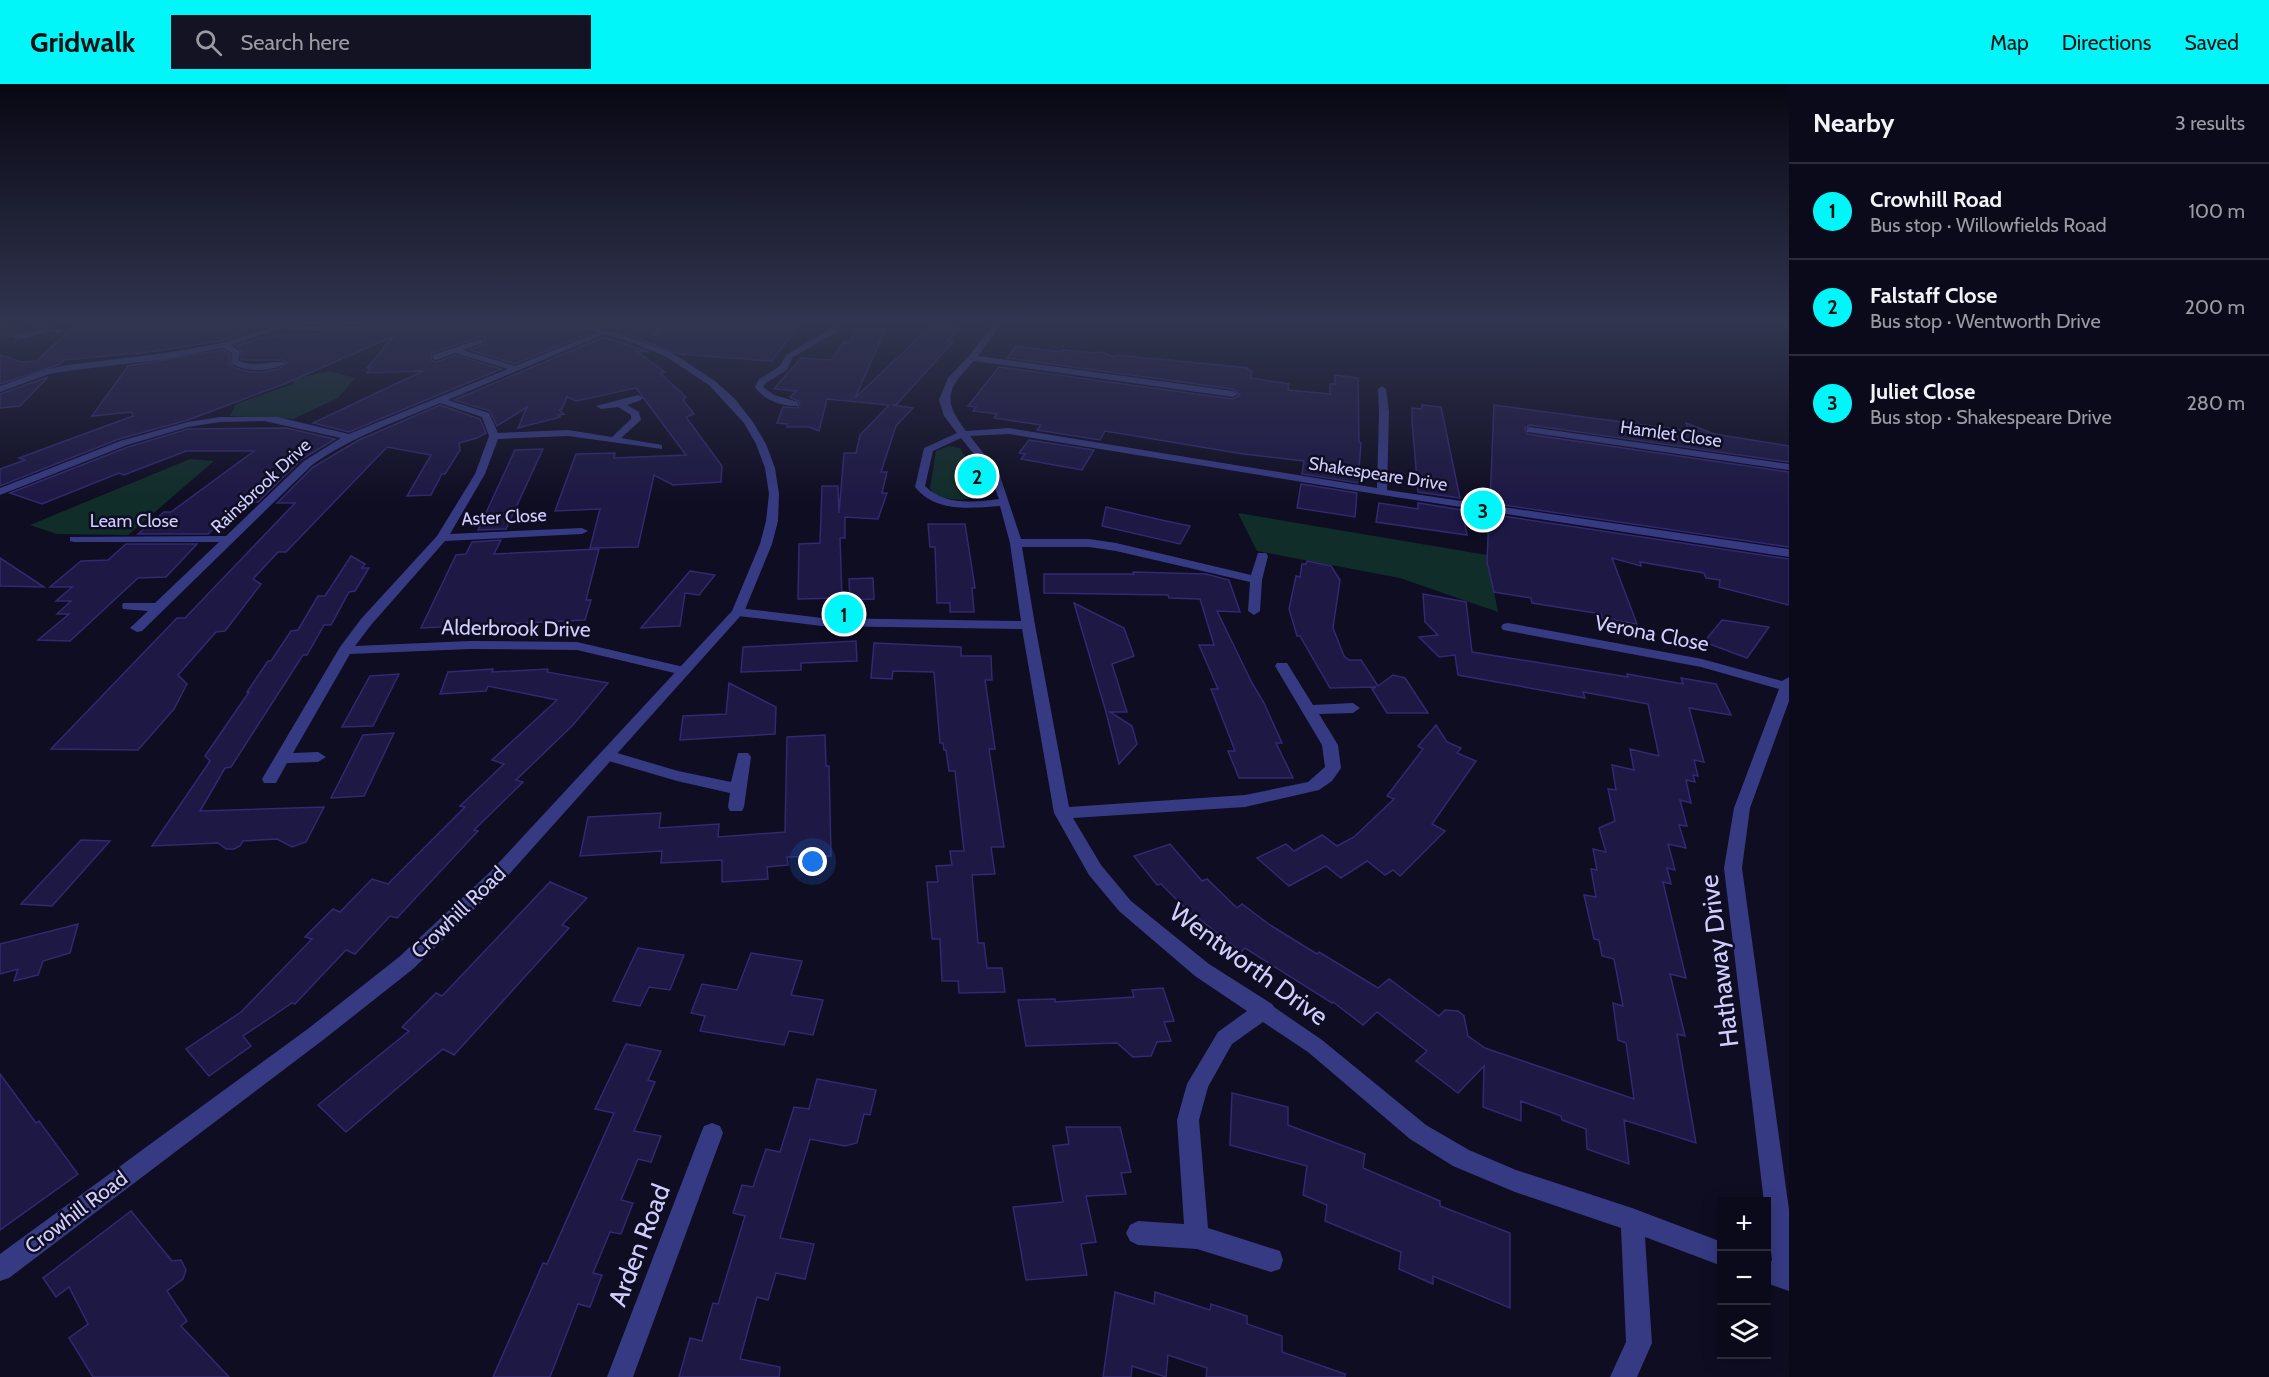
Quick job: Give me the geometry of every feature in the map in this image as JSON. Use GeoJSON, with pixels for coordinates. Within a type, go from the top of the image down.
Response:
{"type":"FeatureCollection","features":[{"type":"Feature","properties":{"kind":"street"},"geometry":{"type":"LineString","coordinates":[[0,389],[23,381]]}},
{"type":"Feature","properties":{"kind":"street","name":"Rainsbrook Drive"},"geometry":{"type":"LineString","coordinates":[[137,628],[308,463],[350,437],[485,381]]}},
{"type":"Feature","properties":{"kind":"street","name":"Crowhill Road"},"geometry":{"type":"LineString","coordinates":[[0,1269],[316,1034],[406,963],[497,876],[738,612],[759,561],[772,521],[774,493],[770,465],[754,428],[734,404],[708,381]]}},
{"type":"Feature","properties":{"kind":"street"},"geometry":{"type":"LineString","coordinates":[[762,381],[759,387],[762,392],[795,404]]}},
{"type":"Feature","properties":{"kind":"street","name":"Wentworth Drive"},"geometry":{"type":"LineString","coordinates":[[951,381],[944,400],[949,416],[994,473],[1016,543],[1028,625],[1062,813],[1095,870],[1125,906],[1202,970],[1315,1046],[1418,1132],[1461,1158],[1515,1181],[1632,1220],[1717,1252]]}},
{"type":"Feature","properties":{"kind":"street"},"geometry":{"type":"LineString","coordinates":[[1141,381],[1233,394]]}},
{"type":"Feature","properties":{"kind":"street"},"geometry":{"type":"LineString","coordinates":[[1382,389],[1384,412],[1382,492]]}},
{"type":"Feature","properties":{"kind":"street"},"geometry":{"type":"LineString","coordinates":[[601,406],[621,404],[638,398]]}},
{"type":"Feature","properties":{"kind":"street"},"geometry":{"type":"LineString","coordinates":[[270,779],[345,650],[366,622],[442,538],[480,474],[494,436],[486,415],[439,400]]}},
{"type":"Feature","properties":{"kind":"street"},"geometry":{"type":"LineString","coordinates":[[766,408],[781,400]]}},
{"type":"Feature","properties":{"kind":"street"},"geometry":{"type":"LineString","coordinates":[[615,439],[636,420],[636,414],[621,404]]}},
{"type":"Feature","properties":{"kind":"street"},"geometry":{"type":"LineString","coordinates":[[0,492],[151,434],[202,421],[233,418],[271,419],[350,437]]}},
{"type":"Feature","properties":{"kind":"street","name":"Shakespeare Drive"},"geometry":{"type":"LineString","coordinates":[[963,433],[977,430],[1009,431],[1382,492],[1789,553]]}},
{"type":"Feature","properties":{"kind":"street","name":"Hamlet Close"},"geometry":{"type":"LineString","coordinates":[[1530,430],[1548,437],[1789,467]]}},
{"type":"Feature","properties":{"kind":"street"},"geometry":{"type":"LineString","coordinates":[[494,436],[568,433],[658,447]]}},
{"type":"Feature","properties":{"kind":"street"},"geometry":{"type":"LineString","coordinates":[[963,433],[928,450],[920,487],[927,497],[948,503],[1005,502]]}},
{"type":"Feature","properties":{"kind":"street","name":"Aster Close"},"geometry":{"type":"LineString","coordinates":[[442,538],[568,527],[582,531]]}},
{"type":"Feature","properties":{"kind":"street","name":"Leam Close"},"geometry":{"type":"LineString","coordinates":[[74,539],[229,539]]}},
{"type":"Feature","properties":{"kind":"street"},"geometry":{"type":"LineString","coordinates":[[1016,543],[1089,543],[1116,547],[1256,580]]}},
{"type":"Feature","properties":{"kind":"street"},"geometry":{"type":"LineString","coordinates":[[1254,611],[1256,580],[1262,556]]}},
{"type":"Feature","properties":{"kind":"street"},"geometry":{"type":"LineString","coordinates":[[128,606],[158,607]]}},
{"type":"Feature","properties":{"kind":"street"},"geometry":{"type":"LineString","coordinates":[[738,612],[822,622],[1028,625]]}},
{"type":"Feature","properties":{"kind":"street","name":"Verona Close"},"geometry":{"type":"LineString","coordinates":[[1508,627],[1702,663],[1788,683]]}},
{"type":"Feature","properties":{"kind":"street","name":"Alderbrook Drive"},"geometry":{"type":"LineString","coordinates":[[345,650],[470,645],[577,646],[683,671]]}},
{"type":"Feature","properties":{"kind":"street"},"geometry":{"type":"LineString","coordinates":[[1062,813],[1245,801],[1312,786],[1326,777],[1333,768],[1330,745],[1282,666]]}},
{"type":"Feature","properties":{"kind":"street","name":"Hathaway Drive"},"geometry":{"type":"LineString","coordinates":[[1781,1276],[1733,868],[1742,808],[1788,683]]}},
{"type":"Feature","properties":{"kind":"street"},"geometry":{"type":"LineString","coordinates":[[1308,710],[1353,708]]}},
{"type":"Feature","properties":{"kind":"street"},"geometry":{"type":"LineString","coordinates":[[607,755],[677,776],[737,789]]}},
{"type":"Feature","properties":{"kind":"street"},"geometry":{"type":"LineString","coordinates":[[282,758],[318,757]]}},
{"type":"Feature","properties":{"kind":"street"},"geometry":{"type":"LineString","coordinates":[[736,807],[743,757]]}},
{"type":"Feature","properties":{"kind":"street"},"geometry":{"type":"LineString","coordinates":[[1197,1236],[1188,1120],[1198,1084],[1225,1038],[1264,1010]]}},
{"type":"Feature","properties":{"kind":"street","name":"Arden Road"},"geometry":{"type":"LineString","coordinates":[[620,1377],[712,1133]]}},
{"type":"Feature","properties":{"kind":"street"},"geometry":{"type":"LineString","coordinates":[[1623,1377],[1639,1343],[1632,1220]]}},
{"type":"Feature","properties":{"kind":"street"},"geometry":{"type":"LineString","coordinates":[[1138,1233],[1197,1236],[1271,1260]]}},
{"type":"Feature","properties":{"kind":"green space"},"geometry":{"type":"Polygon","coordinates":[[[294,381],[352,381],[338,398],[293,419],[230,416],[236,404],[293,384],[294,381]]]}},
{"type":"Feature","properties":{"kind":"green space"},"geometry":{"type":"Polygon","coordinates":[[[949,446],[960,448],[983,491],[978,495],[959,500],[934,495],[930,488],[936,451],[949,446]]]}},
{"type":"Feature","properties":{"kind":"green space"},"geometry":{"type":"Polygon","coordinates":[[[190,459],[214,461],[128,535],[57,534],[30,525],[190,459]]]}},
{"type":"Feature","properties":{"kind":"green space"},"geometry":{"type":"Polygon","coordinates":[[[1238,513],[1487,555],[1498,612],[1400,578],[1257,551],[1238,513]]]}},
{"type":"Feature","properties":{"kind":"building"},"geometry":{"type":"Polygon","coordinates":[[[36,381],[44,381],[20,406],[0,408],[0,394],[36,381]]]}},
{"type":"Feature","properties":{"kind":"building"},"geometry":{"type":"Polygon","coordinates":[[[117,381],[290,381],[188,420],[119,439],[0,486],[0,469],[25,460],[19,458],[133,416],[132,412],[92,416],[117,381]]]}},
{"type":"Feature","properties":{"kind":"building"},"geometry":{"type":"Polygon","coordinates":[[[401,381],[471,381],[349,432],[313,423],[401,381]]]}},
{"type":"Feature","properties":{"kind":"building"},"geometry":{"type":"Polygon","coordinates":[[[498,381],[669,381],[686,397],[683,400],[694,414],[686,417],[722,466],[721,482],[673,485],[654,475],[638,547],[590,548],[600,509],[555,511],[576,454],[615,453],[614,458],[686,455],[636,388],[576,401],[567,397],[562,409],[559,410],[564,414],[558,415],[560,417],[518,428],[527,407],[497,426],[490,411],[454,400],[498,381]]]}},
{"type":"Feature","properties":{"kind":"building"},"geometry":{"type":"Polygon","coordinates":[[[781,381],[862,381],[855,398],[873,381],[917,381],[896,405],[892,405],[913,408],[896,426],[881,472],[887,472],[882,493],[887,493],[878,519],[845,517],[845,538],[840,538],[842,598],[798,599],[799,544],[820,543],[822,486],[838,486],[839,513],[844,453],[856,453],[860,435],[889,405],[827,399],[819,431],[809,427],[787,427],[787,424],[777,423],[783,407],[798,408],[800,402],[790,397],[796,391],[774,389],[781,381]]]}},
{"type":"Feature","properties":{"kind":"building"},"geometry":{"type":"Polygon","coordinates":[[[988,381],[1104,381],[1233,399],[1240,395],[1233,389],[1177,381],[1272,381],[1289,384],[1288,390],[1330,394],[1330,384],[1335,384],[1335,381],[1358,381],[1359,442],[1361,443],[1358,483],[1302,474],[1304,461],[1243,454],[1105,431],[1100,440],[1037,430],[1041,425],[994,418],[997,414],[973,411],[976,407],[968,406],[988,381]]]}},
{"type":"Feature","properties":{"kind":"building"},"geometry":{"type":"Polygon","coordinates":[[[440,405],[480,419],[486,433],[459,443],[460,450],[445,474],[442,474],[431,495],[407,496],[431,455],[387,447],[286,552],[278,552],[253,579],[261,584],[225,631],[216,632],[178,675],[187,684],[174,709],[138,750],[51,749],[177,618],[185,618],[295,503],[277,503],[313,467],[359,440],[440,405]]]}},
{"type":"Feature","properties":{"kind":"building"},"geometry":{"type":"Polygon","coordinates":[[[1422,405],[1441,407],[1460,498],[1418,492],[1412,408],[1422,409],[1422,405]]]}},
{"type":"Feature","properties":{"kind":"building"},"geometry":{"type":"Polygon","coordinates":[[[1494,405],[1689,431],[1686,423],[1714,434],[1789,446],[1789,462],[1530,425],[1525,428],[1527,434],[1789,472],[1789,547],[1490,503],[1494,405]]]}},
{"type":"Feature","properties":{"kind":"building"},"geometry":{"type":"Polygon","coordinates":[[[286,428],[335,439],[302,459],[258,502],[242,502],[208,534],[138,534],[164,512],[171,512],[254,451],[186,451],[124,475],[119,473],[42,504],[10,493],[128,447],[188,429],[286,428]]]}},
{"type":"Feature","properties":{"kind":"building"},"geometry":{"type":"Polygon","coordinates":[[[1029,440],[1094,450],[1082,470],[1021,459],[1025,454],[1019,453],[1029,440]]]}},
{"type":"Feature","properties":{"kind":"building"},"geometry":{"type":"Polygon","coordinates":[[[543,449],[506,529],[478,530],[515,450],[543,449]]]}},
{"type":"Feature","properties":{"kind":"building"},"geometry":{"type":"Polygon","coordinates":[[[1301,484],[1357,493],[1355,517],[1297,508],[1301,484]]]}},
{"type":"Feature","properties":{"kind":"building"},"geometry":{"type":"Polygon","coordinates":[[[1379,503],[1418,509],[1418,503],[1462,510],[1467,535],[1376,522],[1379,503]]]}},
{"type":"Feature","properties":{"kind":"building"},"geometry":{"type":"Polygon","coordinates":[[[1106,507],[1190,526],[1180,544],[1102,526],[1106,507]]]}},
{"type":"Feature","properties":{"kind":"building"},"geometry":{"type":"Polygon","coordinates":[[[1489,514],[1789,559],[1789,605],[1719,587],[1720,580],[1706,578],[1704,573],[1640,562],[1641,566],[1612,558],[1637,624],[1602,618],[1601,614],[1532,603],[1531,598],[1494,592],[1487,562],[1489,514]]]}},
{"type":"Feature","properties":{"kind":"building"},"geometry":{"type":"Polygon","coordinates":[[[928,524],[965,524],[975,588],[972,588],[974,612],[950,612],[950,603],[937,603],[935,547],[930,547],[928,524]]]}},
{"type":"Feature","properties":{"kind":"building"},"geometry":{"type":"Polygon","coordinates":[[[501,540],[494,554],[599,549],[586,600],[591,600],[585,620],[421,628],[456,555],[466,554],[472,542],[501,540]]]}},
{"type":"Feature","properties":{"kind":"building"},"geometry":{"type":"Polygon","coordinates":[[[126,544],[197,544],[166,577],[138,578],[70,641],[38,640],[69,614],[57,614],[71,601],[56,601],[72,587],[50,587],[81,561],[108,560],[126,544]]]}},
{"type":"Feature","properties":{"kind":"building"},"geometry":{"type":"Polygon","coordinates":[[[351,556],[365,564],[362,568],[369,568],[355,591],[349,592],[331,625],[324,625],[307,655],[303,655],[231,767],[225,768],[200,811],[324,807],[306,842],[292,847],[277,839],[243,841],[234,849],[226,849],[218,843],[152,846],[210,761],[205,756],[268,661],[271,661],[291,631],[298,630],[318,596],[325,596],[351,556]]]}},
{"type":"Feature","properties":{"kind":"building"},"geometry":{"type":"Polygon","coordinates":[[[0,558],[44,587],[0,586],[0,558]]]}},
{"type":"Feature","properties":{"kind":"building"},"geometry":{"type":"Polygon","coordinates":[[[1307,561],[1331,566],[1340,580],[1333,628],[1344,656],[1349,660],[1361,660],[1378,686],[1393,675],[1405,678],[1428,713],[1387,713],[1372,689],[1376,687],[1330,688],[1300,636],[1297,636],[1289,609],[1296,576],[1300,577],[1302,564],[1306,564],[1307,561]]]}},
{"type":"Feature","properties":{"kind":"building"},"geometry":{"type":"Polygon","coordinates":[[[690,571],[715,575],[699,595],[685,593],[680,626],[641,628],[690,571]]]}},
{"type":"Feature","properties":{"kind":"building"},"geometry":{"type":"Polygon","coordinates":[[[1133,572],[1206,574],[1229,580],[1240,612],[1217,611],[1264,703],[1282,743],[1276,743],[1293,778],[1239,778],[1228,751],[1235,751],[1211,689],[1218,689],[1199,645],[1214,645],[1200,599],[1169,598],[1168,595],[1044,593],[1044,574],[1134,574],[1133,572]]]}},
{"type":"Feature","properties":{"kind":"building"},"geometry":{"type":"Polygon","coordinates":[[[873,578],[874,599],[850,600],[849,579],[873,578]]]}},
{"type":"Feature","properties":{"kind":"building"},"geometry":{"type":"Polygon","coordinates":[[[1423,594],[1466,602],[1472,652],[1628,677],[1627,674],[1683,684],[1681,678],[1716,684],[1731,715],[1689,708],[1704,762],[1694,760],[1698,776],[1693,775],[1695,782],[1686,780],[1691,803],[1680,800],[1687,826],[1679,825],[1686,848],[1668,844],[1675,870],[1667,868],[1671,884],[1663,882],[1686,978],[1670,974],[1685,1036],[1677,1034],[1696,1143],[1624,1120],[1629,1164],[1587,1149],[1586,1129],[1562,1120],[1561,1116],[1521,1101],[1521,1121],[1483,1107],[1484,1066],[1458,1093],[1416,1061],[1427,1051],[1377,1012],[1363,1025],[1333,1002],[1245,948],[1241,952],[1198,918],[1196,919],[1161,884],[1157,885],[1134,856],[1170,844],[1202,881],[1207,879],[1237,908],[1242,904],[1270,925],[1378,988],[1389,979],[1439,1016],[1445,1010],[1458,1011],[1464,1016],[1468,1036],[1485,1048],[1634,1099],[1626,1043],[1618,1040],[1613,1003],[1623,1006],[1614,959],[1602,956],[1599,940],[1594,939],[1584,895],[1596,897],[1591,869],[1597,870],[1593,849],[1606,852],[1599,828],[1615,821],[1608,789],[1616,790],[1612,765],[1634,770],[1630,749],[1659,756],[1648,704],[1583,692],[1585,698],[1458,675],[1455,655],[1439,657],[1419,637],[1438,635],[1425,622],[1423,594]]]}},
{"type":"Feature","properties":{"kind":"building"},"geometry":{"type":"Polygon","coordinates":[[[1074,603],[1124,628],[1134,656],[1112,664],[1127,712],[1110,712],[1132,726],[1137,744],[1119,764],[1106,712],[1074,603]]]}},
{"type":"Feature","properties":{"kind":"building"},"geometry":{"type":"Polygon","coordinates":[[[1722,620],[1769,627],[1747,658],[1704,642],[1722,620]]]}},
{"type":"Feature","properties":{"kind":"building"},"geometry":{"type":"Polygon","coordinates":[[[856,641],[857,661],[801,663],[801,670],[741,672],[743,647],[856,641]]]}},
{"type":"Feature","properties":{"kind":"building"},"geometry":{"type":"Polygon","coordinates":[[[874,643],[961,647],[961,656],[991,656],[992,680],[985,680],[995,749],[989,749],[1004,847],[991,847],[995,874],[972,875],[978,943],[984,943],[987,968],[1002,968],[1005,992],[959,993],[958,981],[942,981],[940,939],[932,939],[927,882],[938,882],[936,866],[952,865],[950,851],[964,851],[955,771],[949,771],[946,750],[944,750],[943,743],[940,743],[934,672],[893,671],[892,679],[871,678],[874,643]]]}},
{"type":"Feature","properties":{"kind":"building"},"geometry":{"type":"Polygon","coordinates":[[[493,669],[492,672],[548,669],[547,672],[608,683],[573,725],[516,780],[523,782],[474,830],[478,831],[397,918],[390,916],[355,954],[346,950],[295,1004],[292,1003],[243,1036],[251,1046],[209,1076],[186,1049],[241,1012],[312,939],[305,937],[333,909],[340,912],[372,879],[388,884],[465,807],[460,806],[504,764],[492,760],[557,700],[488,686],[486,691],[440,694],[448,672],[493,669]]]}},
{"type":"Feature","properties":{"kind":"building"},"geometry":{"type":"Polygon","coordinates":[[[399,674],[373,726],[342,727],[370,676],[399,674]]]}},
{"type":"Feature","properties":{"kind":"building"},"geometry":{"type":"Polygon","coordinates":[[[729,683],[776,707],[775,734],[680,740],[683,716],[726,714],[729,683]]]}},
{"type":"Feature","properties":{"kind":"building"},"geometry":{"type":"Polygon","coordinates":[[[1436,725],[1447,742],[1461,748],[1457,753],[1476,761],[1432,824],[1445,831],[1400,876],[1393,870],[1385,875],[1367,861],[1341,878],[1326,866],[1289,886],[1257,858],[1286,844],[1294,851],[1322,835],[1337,846],[1354,837],[1394,799],[1387,796],[1423,749],[1418,746],[1436,725]]]}},
{"type":"Feature","properties":{"kind":"building"},"geometry":{"type":"Polygon","coordinates":[[[394,733],[364,796],[331,798],[363,735],[394,733]]]}},
{"type":"Feature","properties":{"kind":"building"},"geometry":{"type":"Polygon","coordinates":[[[825,735],[826,766],[829,766],[831,856],[787,857],[788,865],[767,867],[768,879],[722,882],[722,860],[661,863],[662,851],[580,856],[588,817],[661,813],[659,828],[719,824],[718,837],[785,832],[787,737],[825,735]]]}},
{"type":"Feature","properties":{"kind":"building"},"geometry":{"type":"Polygon","coordinates":[[[81,840],[110,841],[52,906],[21,904],[81,840]]]}},
{"type":"Feature","properties":{"kind":"building"},"geometry":{"type":"Polygon","coordinates":[[[550,882],[587,898],[562,925],[569,928],[454,1055],[443,1049],[346,1132],[318,1105],[409,1031],[402,1027],[436,993],[442,996],[550,882]]]}},
{"type":"Feature","properties":{"kind":"building"},"geometry":{"type":"Polygon","coordinates":[[[78,924],[70,953],[43,961],[38,975],[14,981],[18,969],[0,974],[0,944],[78,924]]]}},
{"type":"Feature","properties":{"kind":"building"},"geometry":{"type":"Polygon","coordinates":[[[638,948],[684,955],[670,990],[649,987],[640,1006],[613,1001],[638,948]]]}},
{"type":"Feature","properties":{"kind":"building"},"geometry":{"type":"Polygon","coordinates":[[[751,953],[802,961],[791,995],[823,1000],[813,1035],[789,1031],[784,1045],[700,1031],[705,1016],[691,1013],[702,984],[737,990],[751,953]]]}},
{"type":"Feature","properties":{"kind":"building"},"geometry":{"type":"Polygon","coordinates":[[[1163,988],[1174,1021],[1164,1022],[1171,1041],[1157,1042],[1151,1056],[1133,1057],[1117,1043],[1026,1046],[1018,1000],[1055,999],[1055,1002],[1134,997],[1132,990],[1163,988]]]}},
{"type":"Feature","properties":{"kind":"building"},"geometry":{"type":"Polygon","coordinates":[[[626,1044],[661,1051],[648,1080],[655,1082],[634,1131],[661,1136],[651,1162],[638,1159],[621,1200],[633,1203],[621,1234],[610,1232],[593,1273],[602,1275],[590,1307],[578,1304],[550,1377],[493,1377],[543,1263],[547,1264],[614,1113],[595,1109],[626,1044]]]}},
{"type":"Feature","properties":{"kind":"building"},"geometry":{"type":"Polygon","coordinates":[[[0,1074],[36,1123],[39,1121],[78,1174],[0,1230],[0,1074]]]}},
{"type":"Feature","properties":{"kind":"building"},"geometry":{"type":"Polygon","coordinates":[[[817,1079],[876,1090],[870,1115],[864,1114],[857,1143],[845,1146],[810,1139],[780,1238],[814,1244],[805,1279],[776,1273],[768,1300],[757,1297],[740,1359],[780,1367],[779,1377],[679,1377],[690,1338],[702,1341],[713,1303],[718,1304],[745,1216],[733,1213],[742,1185],[753,1187],[766,1149],[780,1152],[794,1107],[809,1109],[817,1079]]]}},
{"type":"Feature","properties":{"kind":"building"},"geometry":{"type":"Polygon","coordinates":[[[1232,1093],[1288,1107],[1288,1125],[1365,1154],[1363,1168],[1440,1201],[1440,1206],[1510,1233],[1510,1308],[1433,1276],[1433,1284],[1399,1269],[1401,1252],[1325,1221],[1327,1205],[1303,1195],[1307,1166],[1230,1145],[1232,1093]]]}},
{"type":"Feature","properties":{"kind":"building"},"geometry":{"type":"Polygon","coordinates":[[[1066,1127],[1120,1127],[1131,1172],[1121,1173],[1126,1194],[1086,1196],[1096,1242],[1081,1244],[1087,1275],[1026,1280],[1013,1207],[1063,1202],[1053,1146],[1069,1144],[1066,1127]]]}},
{"type":"Feature","properties":{"kind":"building"},"geometry":{"type":"Polygon","coordinates":[[[131,1211],[172,1261],[181,1260],[186,1270],[183,1279],[167,1291],[187,1321],[181,1326],[229,1377],[93,1377],[69,1338],[88,1324],[69,1287],[56,1297],[43,1278],[131,1211]]]}},
{"type":"Feature","properties":{"kind":"building"},"geometry":{"type":"Polygon","coordinates":[[[1115,1292],[1154,1304],[1155,1292],[1210,1310],[1211,1304],[1247,1316],[1247,1324],[1282,1336],[1282,1352],[1345,1374],[1345,1377],[1206,1377],[1207,1368],[1168,1355],[1166,1377],[1132,1366],[1131,1377],[1103,1377],[1115,1292]]]}},
{"type":"Feature","properties":{"kind":"place","name":"Falstaff Close"},"geometry":{"type":"Point","coordinates":[977,476]}},
{"type":"Feature","properties":{"kind":"place","name":"Juliet Close"},"geometry":{"type":"Point","coordinates":[1483,510]}},
{"type":"Feature","properties":{"kind":"place","name":"Crowhill Road"},"geometry":{"type":"Point","coordinates":[844,614]}}]}
